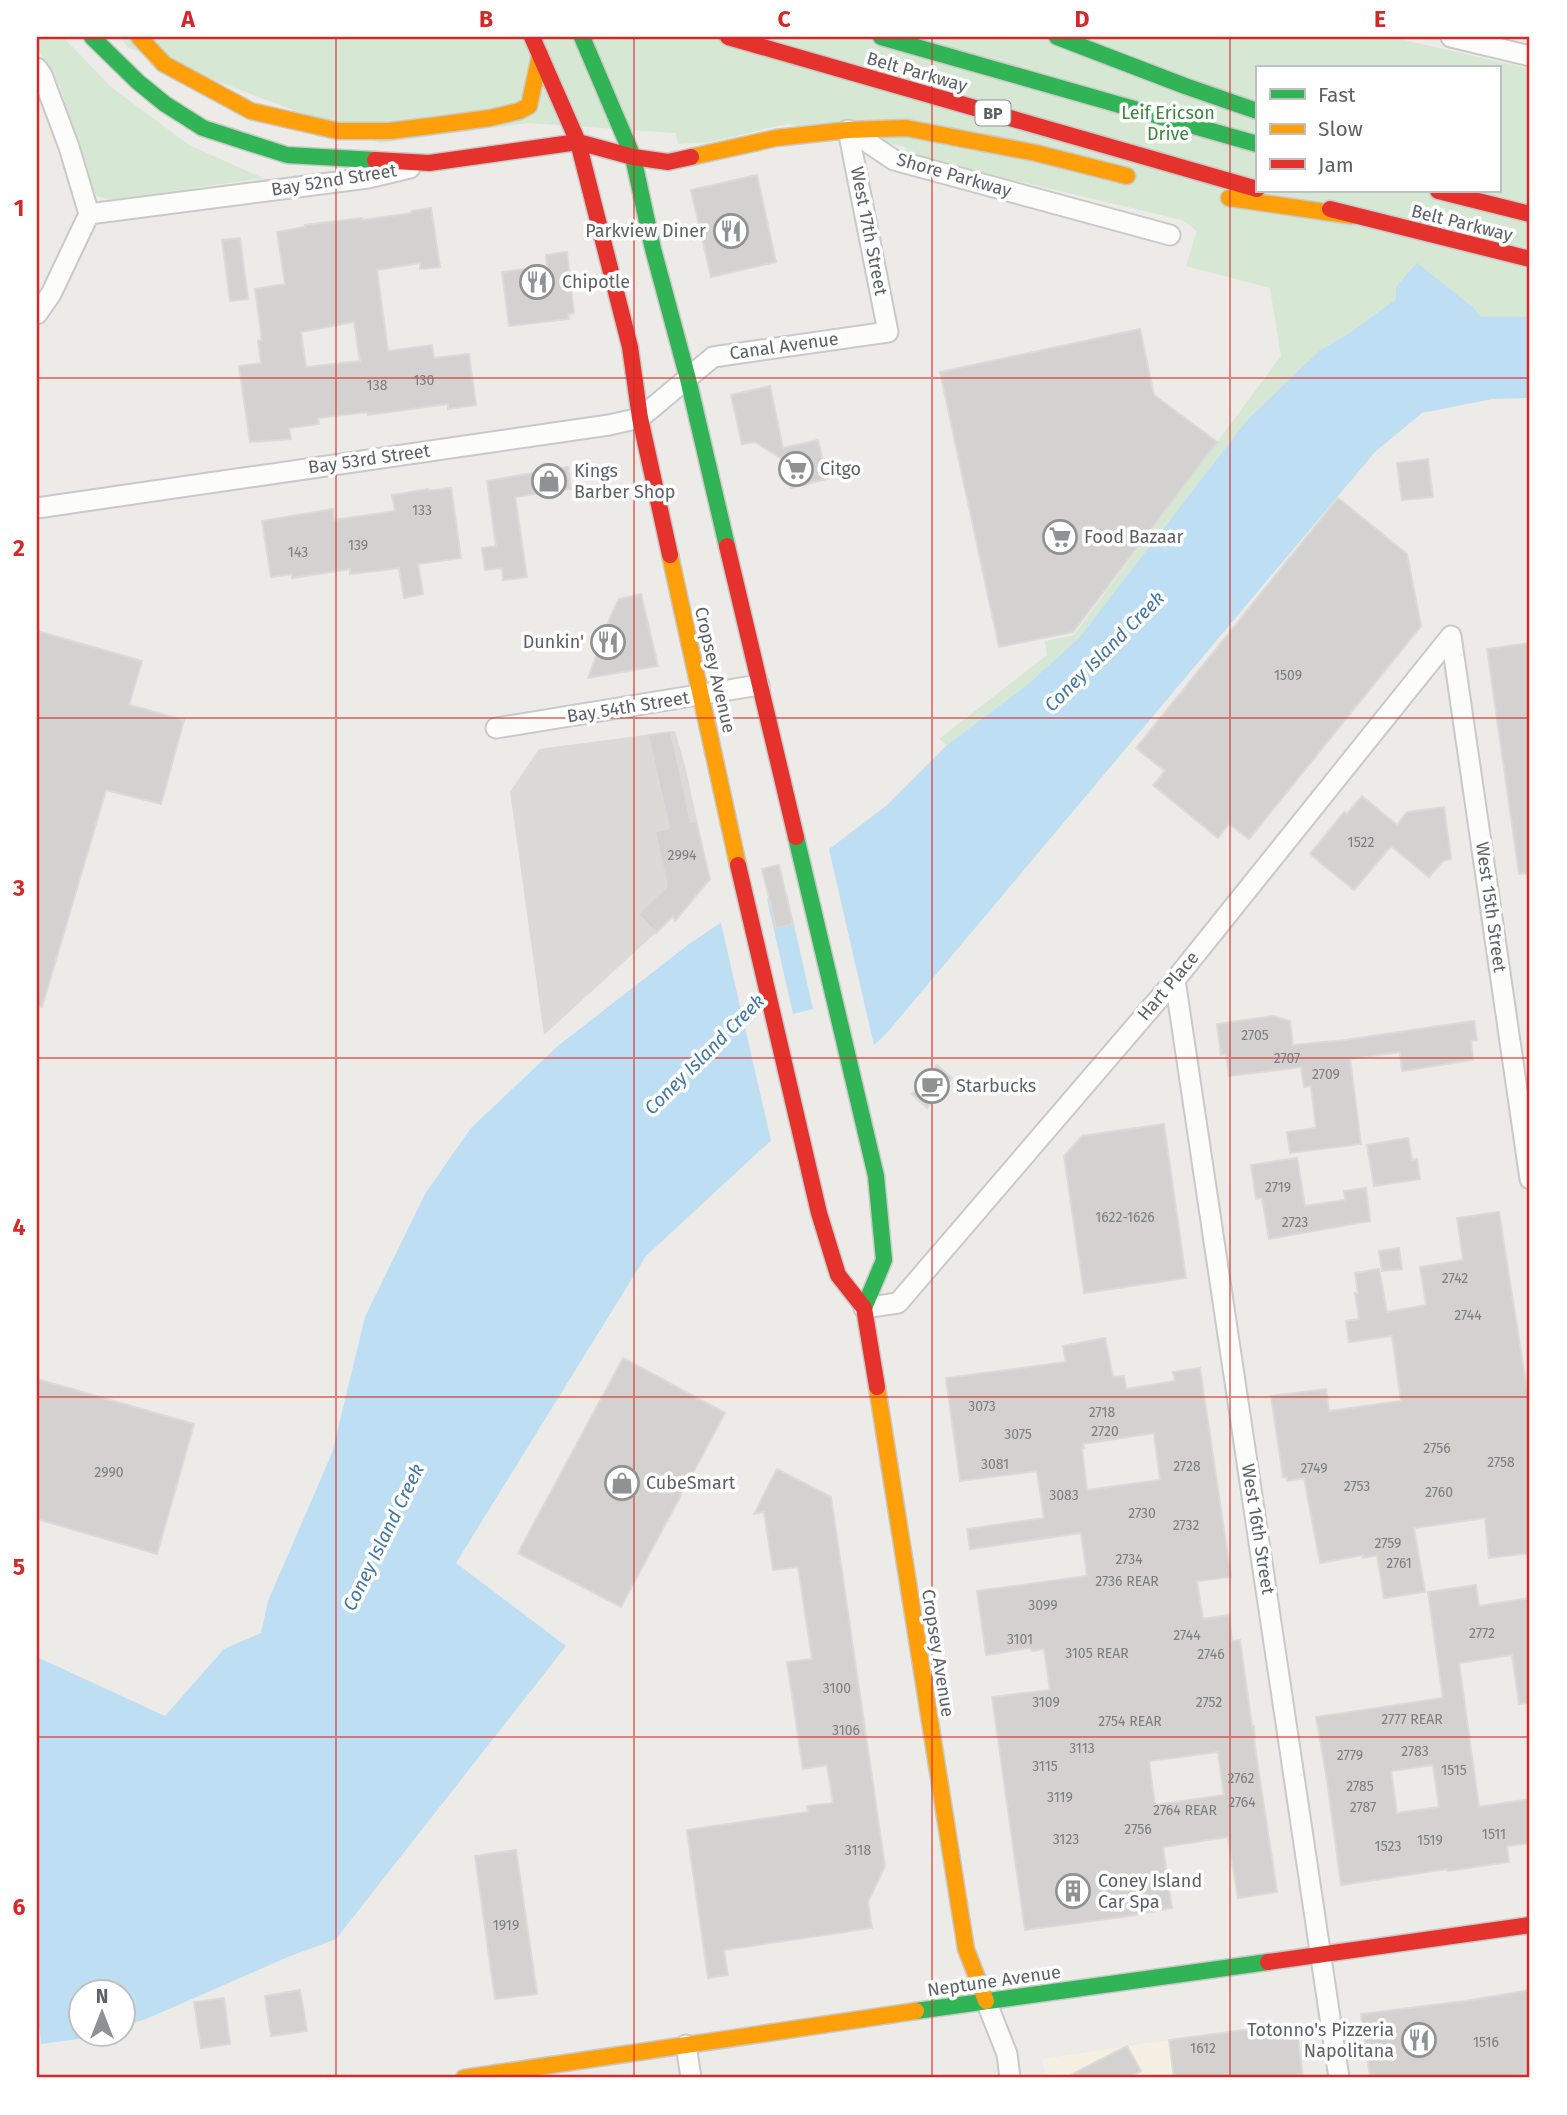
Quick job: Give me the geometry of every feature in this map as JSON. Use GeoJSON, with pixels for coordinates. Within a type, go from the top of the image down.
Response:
{"type":"FeatureCollection","features":[{"type":"Feature","properties":{"kind":"main road"},"geometry":{"type":"LineString","coordinates":[[92,37],[165,104],[203,128],[287,155],[429,163]]}},
{"type":"Feature","properties":{"kind":"main road"},"geometry":{"type":"LineString","coordinates":[[139,37],[164,64],[251,111],[338,131],[402,130],[477,120],[519,111],[529,106],[540,55]]}},
{"type":"Feature","properties":{"kind":"main road","name":"Cropsey Avenue"},"geometry":{"type":"LineString","coordinates":[[532,37],[578,142],[630,347],[640,418],[737,862],[821,1223],[838,1275],[864,1308],[966,1949],[986,2001]]}},
{"type":"Feature","properties":{"kind":"main road","name":"Belt Parkway"},"geometry":{"type":"LineString","coordinates":[[728,37],[1256,189]]}},
{"type":"Feature","properties":{"kind":"main road","name":"Belt Parkway"},"geometry":{"type":"LineString","coordinates":[[881,37],[1256,144]]}},
{"type":"Feature","properties":{"kind":"main road"},"geometry":{"type":"LineString","coordinates":[[1057,37],[1256,111]]}},
{"type":"Feature","properties":{"kind":"main road"},"geometry":{"type":"LineString","coordinates":[[583,41],[633,157],[876,1176],[884,1260],[864,1308]]}},
{"type":"Feature","properties":{"kind":"main road"},"geometry":{"type":"LineString","coordinates":[[578,142],[633,157],[668,162],[776,138],[848,130],[906,128],[1035,153],[1138,178]]}},
{"type":"Feature","properties":{"kind":"main road","name":"Bay 52nd Street"},"geometry":{"type":"LineString","coordinates":[[429,163],[578,142]]}},
{"type":"Feature","properties":{"kind":"main road","name":"Belt Parkway"},"geometry":{"type":"LineString","coordinates":[[1268,192],[1353,216],[1530,259]]}},
{"type":"Feature","properties":{"kind":"main road","name":"Belt Parkway"},"geometry":{"type":"LineString","coordinates":[[1441,192],[1524,212]]}},
{"type":"Feature","properties":{"kind":"main road"},"geometry":{"type":"LineString","coordinates":[[1471,192],[1524,212]]}},
{"type":"Feature","properties":{"kind":"main road"},"geometry":{"type":"LineString","coordinates":[[1215,196],[1353,216]]}},
{"type":"Feature","properties":{"kind":"main road","name":"Neptune Avenue"},"geometry":{"type":"LineString","coordinates":[[464,2078],[1530,1925]]}},
{"type":"Feature","properties":{"kind":"street"},"geometry":{"type":"LineString","coordinates":[[1451,37],[1530,56]]}},
{"type":"Feature","properties":{"kind":"street"},"geometry":{"type":"LineString","coordinates":[[37,68],[69,147],[89,214],[51,294],[37,314]]}},
{"type":"Feature","properties":{"kind":"street","name":"Shore Parkway"},"geometry":{"type":"LineString","coordinates":[[848,130],[894,160],[1170,235]]}},
{"type":"Feature","properties":{"kind":"street","name":"West 17th Street"},"geometry":{"type":"LineString","coordinates":[[848,130],[888,332]]}},
{"type":"Feature","properties":{"kind":"street","name":"Bay 52nd Street"},"geometry":{"type":"LineString","coordinates":[[89,214],[369,178],[429,163]]}},
{"type":"Feature","properties":{"kind":"street","name":"Canal Avenue"},"geometry":{"type":"LineString","coordinates":[[688,379],[713,357],[888,332]]}},
{"type":"Feature","properties":{"kind":"street","name":"Bay 53rd Street"},"geometry":{"type":"LineString","coordinates":[[37,508],[609,425],[640,418],[688,379]]}},
{"type":"Feature","properties":{"kind":"street","name":"Hart Place"},"geometry":{"type":"LineString","coordinates":[[864,1308],[898,1303],[1175,980],[1451,636]]}},
{"type":"Feature","properties":{"kind":"street","name":"West 15th Street"},"geometry":{"type":"LineString","coordinates":[[1451,636],[1530,1179]]}},
{"type":"Feature","properties":{"kind":"street","name":"Bay 54th Street"},"geometry":{"type":"LineString","coordinates":[[496,728],[759,685]]}},
{"type":"Feature","properties":{"kind":"street","name":"West 16th Street"},"geometry":{"type":"LineString","coordinates":[[1175,980],[1339,2078]]}},
{"type":"Feature","properties":{"kind":"street"},"geometry":{"type":"LineString","coordinates":[[986,2001],[1007,2054],[1010,2078]]}},
{"type":"Feature","properties":{"kind":"street"},"geometry":{"type":"LineString","coordinates":[[686,2045],[691,2078]]}},
{"type":"Feature","properties":{"kind":"shaded area"},"geometry":{"type":"Polygon","coordinates":[[[675,731],[710,879],[675,921],[673,917],[544,1035],[510,792],[539,749],[675,731]]]}},
{"type":"Feature","properties":{"kind":"shaded area"},"geometry":{"type":"Polygon","coordinates":[[[1169,2040],[1174,2078],[1046,2078],[1042,2059],[1169,2040]]]}},
{"type":"Feature","properties":{"kind":"green space"},"geometry":{"type":"Polygon","coordinates":[[[37,37],[63,37],[111,87],[189,145],[263,178],[111,200],[97,196],[89,182],[60,86],[37,47],[37,37]]]}},
{"type":"Feature","properties":{"kind":"green space","name":"Leif Ericson Drive"},"geometry":{"type":"Polygon","coordinates":[[[119,37],[1391,37],[1530,69],[1530,317],[1481,317],[1474,308],[1417,264],[1396,299],[1351,332],[1319,351],[1247,420],[1079,638],[1027,685],[947,745],[939,739],[1047,655],[1045,641],[1074,635],[1281,356],[1270,288],[1186,266],[1197,231],[1182,220],[901,153],[907,148],[901,146],[787,124],[710,142],[678,144],[676,133],[528,123],[380,143],[129,48],[119,37]]]}},
{"type":"Feature","properties":{"kind":"water","name":"Coney Island Creek"},"geometry":{"type":"Polygon","coordinates":[[[1417,263],[1474,308],[1481,317],[1530,317],[1530,398],[1492,399],[1422,413],[1375,452],[886,1034],[646,1256],[456,1563],[566,1646],[336,1939],[136,2022],[136,1979],[66,1979],[66,2041],[41,2044],[37,2005],[37,1657],[165,1716],[224,1649],[261,1633],[268,1601],[332,1453],[365,1317],[425,1194],[471,1128],[559,1045],[689,944],[816,859],[886,806],[947,745],[1027,685],[1079,638],[1247,420],[1319,351],[1351,332],[1396,299],[1396,287],[1417,263]]]}},
{"type":"Feature","properties":{"kind":"pier"},"geometry":{"type":"Polygon","coordinates":[[[828,845],[875,1050],[772,1145],[720,919],[828,845]],[[787,894],[767,899],[793,1014],[813,1009],[787,894]]]}},
{"type":"Feature","properties":{"kind":"building","name":"Parkview Diner"},"geometry":{"type":"Polygon","coordinates":[[[757,175],[776,262],[711,277],[691,190],[757,175]]]}},
{"type":"Feature","properties":{"kind":"building"},"geometry":{"type":"Polygon","coordinates":[[[431,208],[440,267],[420,269],[420,263],[377,270],[388,351],[432,345],[434,358],[469,354],[476,405],[448,409],[448,404],[368,415],[367,412],[318,418],[319,424],[289,428],[291,439],[250,442],[239,366],[261,363],[258,341],[262,340],[255,289],[285,284],[277,232],[305,225],[363,220],[431,208]],[[354,322],[301,332],[306,367],[360,361],[354,322]]]}},
{"type":"Feature","properties":{"kind":"building"},"geometry":{"type":"Polygon","coordinates":[[[240,238],[248,299],[230,301],[222,240],[240,238]]]}},
{"type":"Feature","properties":{"kind":"building","name":"Chipotle"},"geometry":{"type":"Polygon","coordinates":[[[567,252],[574,313],[568,314],[569,319],[509,326],[502,272],[547,266],[546,255],[567,252]]]}},
{"type":"Feature","properties":{"kind":"building","name":"Food Bazaar"},"geometry":{"type":"Polygon","coordinates":[[[1140,329],[1154,395],[1217,442],[1073,632],[999,647],[940,372],[1140,329]]]}},
{"type":"Feature","properties":{"kind":"building"},"geometry":{"type":"Polygon","coordinates":[[[770,386],[783,448],[818,440],[827,479],[791,488],[785,461],[755,442],[742,444],[731,395],[770,386]]]}},
{"type":"Feature","properties":{"kind":"building"},"geometry":{"type":"Polygon","coordinates":[[[1428,459],[1433,497],[1402,500],[1397,463],[1428,459]]]}},
{"type":"Feature","properties":{"kind":"building"},"geometry":{"type":"Polygon","coordinates":[[[568,467],[571,489],[515,497],[527,577],[503,580],[502,568],[485,570],[482,548],[496,546],[487,481],[568,467]]]}},
{"type":"Feature","properties":{"kind":"building"},"geometry":{"type":"Polygon","coordinates":[[[451,488],[461,558],[418,564],[423,594],[404,598],[399,568],[350,574],[350,569],[292,578],[292,574],[271,577],[262,521],[333,509],[334,520],[395,511],[392,495],[451,488]]]}},
{"type":"Feature","properties":{"kind":"building"},"geometry":{"type":"Polygon","coordinates":[[[1338,498],[1407,554],[1421,626],[1249,839],[1229,824],[1218,838],[1153,785],[1165,771],[1136,748],[1338,498]]]}},
{"type":"Feature","properties":{"kind":"building"},"geometry":{"type":"Polygon","coordinates":[[[641,594],[658,666],[588,678],[619,599],[641,594]]]}},
{"type":"Feature","properties":{"kind":"building"},"geometry":{"type":"Polygon","coordinates":[[[37,631],[142,661],[129,705],[184,720],[161,804],[106,790],[42,1007],[37,1006],[37,631]]]}},
{"type":"Feature","properties":{"kind":"building"},"geometry":{"type":"Polygon","coordinates":[[[1530,643],[1530,873],[1519,874],[1487,649],[1530,643]]]}},
{"type":"Feature","properties":{"kind":"building"},"geometry":{"type":"Polygon","coordinates":[[[671,732],[691,822],[696,821],[710,879],[675,921],[673,916],[656,933],[638,914],[667,886],[655,832],[669,828],[648,735],[671,732]]]}},
{"type":"Feature","properties":{"kind":"building"},"geometry":{"type":"Polygon","coordinates":[[[1362,796],[1397,825],[1407,812],[1444,807],[1451,859],[1443,861],[1429,877],[1391,846],[1354,890],[1310,854],[1344,812],[1347,814],[1362,796]]]}},
{"type":"Feature","properties":{"kind":"building"},"geometry":{"type":"Polygon","coordinates":[[[779,865],[793,924],[776,928],[762,869],[779,865]]]}},
{"type":"Feature","properties":{"kind":"building"},"geometry":{"type":"Polygon","coordinates":[[[1273,1016],[1290,1021],[1293,1045],[1474,1021],[1477,1040],[1471,1041],[1473,1060],[1402,1071],[1400,1052],[1350,1059],[1361,1144],[1290,1153],[1287,1132],[1316,1128],[1311,1086],[1304,1087],[1301,1067],[1229,1076],[1226,1054],[1221,1055],[1217,1024],[1273,1016]]]}},
{"type":"Feature","properties":{"kind":"building","name":"Starbucks"},"geometry":{"type":"Polygon","coordinates":[[[937,1065],[952,1078],[927,1108],[912,1094],[937,1065]]]}},
{"type":"Feature","properties":{"kind":"building"},"geometry":{"type":"Polygon","coordinates":[[[1164,1124],[1186,1278],[1084,1293],[1064,1156],[1082,1136],[1164,1124]]]}},
{"type":"Feature","properties":{"kind":"building"},"geometry":{"type":"Polygon","coordinates":[[[1408,1138],[1412,1160],[1417,1159],[1420,1179],[1374,1186],[1367,1145],[1408,1138]]]}},
{"type":"Feature","properties":{"kind":"building"},"geometry":{"type":"Polygon","coordinates":[[[1297,1158],[1305,1206],[1345,1200],[1344,1191],[1366,1188],[1370,1221],[1269,1239],[1262,1198],[1256,1199],[1251,1165],[1297,1158]]]}},
{"type":"Feature","properties":{"kind":"building"},"geometry":{"type":"Polygon","coordinates":[[[1499,1212],[1530,1409],[1530,1553],[1489,1558],[1485,1518],[1414,1528],[1425,1592],[1384,1598],[1377,1555],[1320,1563],[1304,1478],[1287,1481],[1287,1477],[1283,1477],[1271,1396],[1326,1389],[1329,1411],[1401,1401],[1392,1336],[1349,1342],[1346,1321],[1359,1319],[1355,1273],[1379,1269],[1387,1312],[1426,1305],[1420,1267],[1463,1260],[1457,1218],[1499,1212]]]}},
{"type":"Feature","properties":{"kind":"building"},"geometry":{"type":"Polygon","coordinates":[[[1399,1248],[1402,1269],[1382,1271],[1379,1251],[1399,1248]]]}},
{"type":"Feature","properties":{"kind":"building"},"geometry":{"type":"Polygon","coordinates":[[[1105,1338],[1113,1377],[1124,1376],[1126,1389],[1175,1381],[1173,1372],[1200,1368],[1231,1577],[1197,1581],[1203,1619],[1229,1615],[1232,1641],[1240,1640],[1277,1892],[1238,1898],[1228,1837],[1163,1847],[1172,1908],[1025,1930],[992,1697],[1050,1690],[1044,1649],[1033,1651],[1030,1648],[986,1655],[977,1591],[1087,1576],[1081,1533],[970,1549],[967,1529],[1044,1518],[1037,1471],[960,1481],[946,1378],[1066,1362],[1063,1346],[1105,1338]],[[1154,1433],[1083,1444],[1087,1490],[1160,1480],[1154,1433]],[[1218,1752],[1149,1761],[1155,1805],[1224,1795],[1218,1752]]]}},
{"type":"Feature","properties":{"kind":"building","name":"CubeSmart"},"geometry":{"type":"Polygon","coordinates":[[[623,1358],[725,1413],[621,1607],[518,1553],[623,1358]]]}},
{"type":"Feature","properties":{"kind":"building"},"geometry":{"type":"Polygon","coordinates":[[[37,1379],[194,1424],[157,1554],[37,1519],[37,1379]]]}},
{"type":"Feature","properties":{"kind":"building"},"geometry":{"type":"Polygon","coordinates":[[[777,1469],[831,1497],[885,1866],[868,1902],[872,1928],[724,1950],[728,1975],[708,1978],[687,1830],[808,1812],[807,1806],[833,1803],[827,1765],[803,1769],[787,1662],[812,1659],[798,1567],[773,1570],[764,1512],[754,1514],[777,1469]]]}},
{"type":"Feature","properties":{"kind":"building"},"geometry":{"type":"Polygon","coordinates":[[[1476,1585],[1479,1606],[1530,1598],[1530,1703],[1519,1704],[1512,1655],[1459,1663],[1479,1807],[1530,1799],[1530,1843],[1507,1846],[1509,1862],[1341,1885],[1316,1717],[1443,1698],[1428,1592],[1476,1585]],[[1433,1765],[1391,1771],[1397,1813],[1439,1807],[1433,1765]]]}},
{"type":"Feature","properties":{"kind":"building"},"geometry":{"type":"Polygon","coordinates":[[[516,1850],[537,1994],[495,1999],[475,1856],[516,1850]]]}},
{"type":"Feature","properties":{"kind":"building"},"geometry":{"type":"Polygon","coordinates":[[[300,1990],[307,2031],[271,2036],[265,1996],[300,1990]]]}},
{"type":"Feature","properties":{"kind":"building"},"geometry":{"type":"Polygon","coordinates":[[[1530,1990],[1530,2078],[1370,2078],[1361,2014],[1530,1990]]]}},
{"type":"Feature","properties":{"kind":"building"},"geometry":{"type":"Polygon","coordinates":[[[224,1998],[230,2044],[201,2048],[194,2002],[224,1998]]]}},
{"type":"Feature","properties":{"kind":"building"},"geometry":{"type":"Polygon","coordinates":[[[1296,2023],[1303,2078],[1174,2078],[1169,2040],[1296,2023]]]}},
{"type":"Feature","properties":{"kind":"building"},"geometry":{"type":"Polygon","coordinates":[[[1127,2046],[1141,2071],[1128,2078],[1065,2078],[1127,2046]]]}},
{"type":"Feature","properties":{"kind":"traffic: fast"},"geometry":{"type":"LineString","coordinates":[[92,37],[138,82],[165,104],[203,128],[287,155],[375,160]]}},
{"type":"Feature","properties":{"kind":"traffic: fast"},"geometry":{"type":"LineString","coordinates":[[582,37],[633,157],[653,249],[688,379],[727,546]]}},
{"type":"Feature","properties":{"kind":"traffic: fast"},"geometry":{"type":"LineString","coordinates":[[881,37],[1256,144]]}},
{"type":"Feature","properties":{"kind":"traffic: fast"},"geometry":{"type":"LineString","coordinates":[[1057,37],[1256,111]]}},
{"type":"Feature","properties":{"kind":"traffic: fast"},"geometry":{"type":"LineString","coordinates":[[796,837],[876,1176],[884,1260],[864,1308]]}},
{"type":"Feature","properties":{"kind":"traffic: fast"},"geometry":{"type":"LineString","coordinates":[[916,2011],[1268,1962]]}},
{"type":"Feature","properties":{"kind":"traffic: slow"},"geometry":{"type":"LineString","coordinates":[[139,37],[164,64],[251,111],[338,131],[390,131],[490,118],[519,111],[529,106],[540,55]]}},
{"type":"Feature","properties":{"kind":"traffic: slow"},"geometry":{"type":"LineString","coordinates":[[848,130],[906,128],[1036,153],[1127,176]]}},
{"type":"Feature","properties":{"kind":"traffic: slow"},"geometry":{"type":"LineString","coordinates":[[691,157],[776,138],[848,130]]}},
{"type":"Feature","properties":{"kind":"traffic: slow"},"geometry":{"type":"LineString","coordinates":[[1229,198],[1353,216]]}},
{"type":"Feature","properties":{"kind":"traffic: slow"},"geometry":{"type":"LineString","coordinates":[[670,555],[738,865]]}},
{"type":"Feature","properties":{"kind":"traffic: slow"},"geometry":{"type":"LineString","coordinates":[[877,1387],[966,1949],[986,2001]]}},
{"type":"Feature","properties":{"kind":"traffic: slow"},"geometry":{"type":"LineString","coordinates":[[464,2078],[916,2011]]}},
{"type":"Feature","properties":{"kind":"traffic: jam"},"geometry":{"type":"LineString","coordinates":[[532,37],[578,142],[630,347],[640,418],[670,555]]}},
{"type":"Feature","properties":{"kind":"traffic: jam"},"geometry":{"type":"LineString","coordinates":[[728,37],[1256,189]]}},
{"type":"Feature","properties":{"kind":"traffic: jam"},"geometry":{"type":"LineString","coordinates":[[375,160],[429,163],[578,142],[633,157],[668,162],[691,157]]}},
{"type":"Feature","properties":{"kind":"traffic: jam"},"geometry":{"type":"LineString","coordinates":[[1442,192],[1530,214]]}},
{"type":"Feature","properties":{"kind":"traffic: jam"},"geometry":{"type":"LineString","coordinates":[[1330,209],[1530,259]]}},
{"type":"Feature","properties":{"kind":"traffic: jam"},"geometry":{"type":"LineString","coordinates":[[727,546],[796,837]]}},
{"type":"Feature","properties":{"kind":"traffic: jam"},"geometry":{"type":"LineString","coordinates":[[738,865],[819,1213],[838,1275],[864,1308],[877,1387]]}},
{"type":"Feature","properties":{"kind":"traffic: jam"},"geometry":{"type":"LineString","coordinates":[[1268,1962],[1530,1925]]}},
{"type":"Feature","properties":{"kind":"place","name":"Parkview Diner"},"geometry":{"type":"Point","coordinates":[731,231]}},
{"type":"Feature","properties":{"kind":"place","name":"Chipotle"},"geometry":{"type":"Point","coordinates":[537,282]}},
{"type":"Feature","properties":{"kind":"place","name":"Citgo"},"geometry":{"type":"Point","coordinates":[796,469]}},
{"type":"Feature","properties":{"kind":"place","name":"Kings Barber Shop"},"geometry":{"type":"Point","coordinates":[549,481]}},
{"type":"Feature","properties":{"kind":"place","name":"Food Bazaar"},"geometry":{"type":"Point","coordinates":[1060,537]}},
{"type":"Feature","properties":{"kind":"place","name":"Dunkin'"},"geometry":{"type":"Point","coordinates":[608,642]}},
{"type":"Feature","properties":{"kind":"place","name":"Starbucks"},"geometry":{"type":"Point","coordinates":[932,1086]}},
{"type":"Feature","properties":{"kind":"place","name":"CubeSmart"},"geometry":{"type":"Point","coordinates":[622,1483]}},
{"type":"Feature","properties":{"kind":"place","name":"Coney Island Car Spa"},"geometry":{"type":"Point","coordinates":[1073,1891]}},
{"type":"Feature","properties":{"kind":"place","name":"Totonno's Pizzeria Napolitana"},"geometry":{"type":"Point","coordinates":[1419,2040]}}]}
